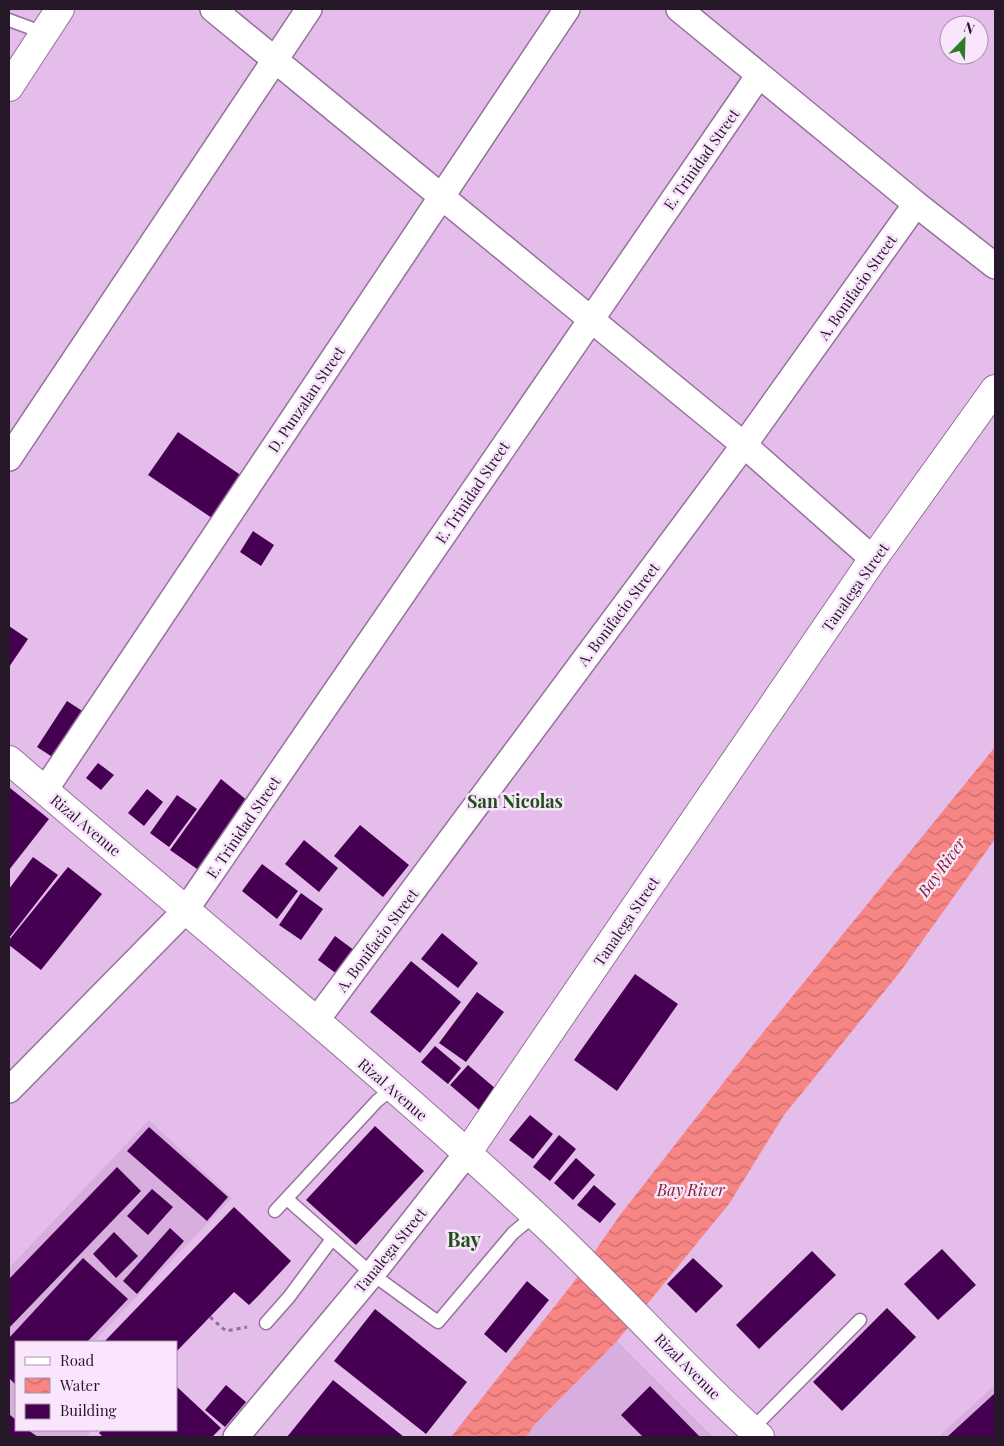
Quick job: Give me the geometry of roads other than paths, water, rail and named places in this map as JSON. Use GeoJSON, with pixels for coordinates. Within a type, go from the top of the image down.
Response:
{"type":"FeatureCollection","features":[{"type":"Feature","properties":{"kind":"street"},"geometry":{"type":"LineString","coordinates":[[9,87],[60,9]]}},
{"type":"Feature","properties":{"kind":"street"},"geometry":{"type":"LineString","coordinates":[[213,9],[744,445],[873,559]]}},
{"type":"Feature","properties":{"kind":"street"},"geometry":{"type":"LineString","coordinates":[[9,458],[309,9]]}},
{"type":"Feature","properties":{"kind":"street","name":"D. Punzalan Street"},"geometry":{"type":"LineString","coordinates":[[45,790],[567,9]]}},
{"type":"Feature","properties":{"kind":"street"},"geometry":{"type":"LineString","coordinates":[[679,9],[916,204],[995,266]]}},
{"type":"Feature","properties":{"kind":"street","name":"E. Trinidad Street"},"geometry":{"type":"LineString","coordinates":[[9,1090],[185,911],[759,75]]}},
{"type":"Feature","properties":{"kind":"street","name":"A. Bonifacio Street"},"geometry":{"type":"LineString","coordinates":[[316,1021],[744,445],[916,204]]}},
{"type":"Feature","properties":{"kind":"street","name":"Tanalega Street"},"geometry":{"type":"LineString","coordinates":[[236,1437],[372,1274],[467,1153],[873,559],[995,390]]}},
{"type":"Feature","properties":{"kind":"street","name":"Rizal Avenue"},"geometry":{"type":"LineString","coordinates":[[9,760],[316,1021],[467,1153],[569,1247],[752,1435]]}},
{"type":"Feature","properties":{"kind":"lane"},"geometry":{"type":"LineString","coordinates":[[9,20],[44,33]]}},
{"type":"Feature","properties":{"kind":"lane"},"geometry":{"type":"LineString","coordinates":[[275,1211],[377,1102],[393,1088]]}},
{"type":"Feature","properties":{"kind":"lane"},"geometry":{"type":"LineString","coordinates":[[287,1199],[372,1274],[438,1322],[513,1233],[535,1215]]}},
{"type":"Feature","properties":{"kind":"lane"},"geometry":{"type":"LineString","coordinates":[[266,1323],[332,1239]]}},
{"type":"Feature","properties":{"kind":"lane"},"geometry":{"type":"LineString","coordinates":[[752,1435],[860,1320]]}},
{"type":"Feature","properties":{"kind":"water","name":"Bay River"},"geometry":{"type":"Polygon","coordinates":[[[995,747],[995,839],[900,972],[784,1115],[729,1204],[617,1341],[535,1424],[526,1437],[451,1437],[573,1283],[620,1215],[752,1046],[995,747]]]}},
{"type":"Feature","properties":{"kind":"district","name":"San Nicolas"},"geometry":{"type":"Point","coordinates":[515,801]}},
{"type":"Feature","properties":{"kind":"district","name":"Bay"},"geometry":{"type":"Point","coordinates":[464,1238]}}]}
